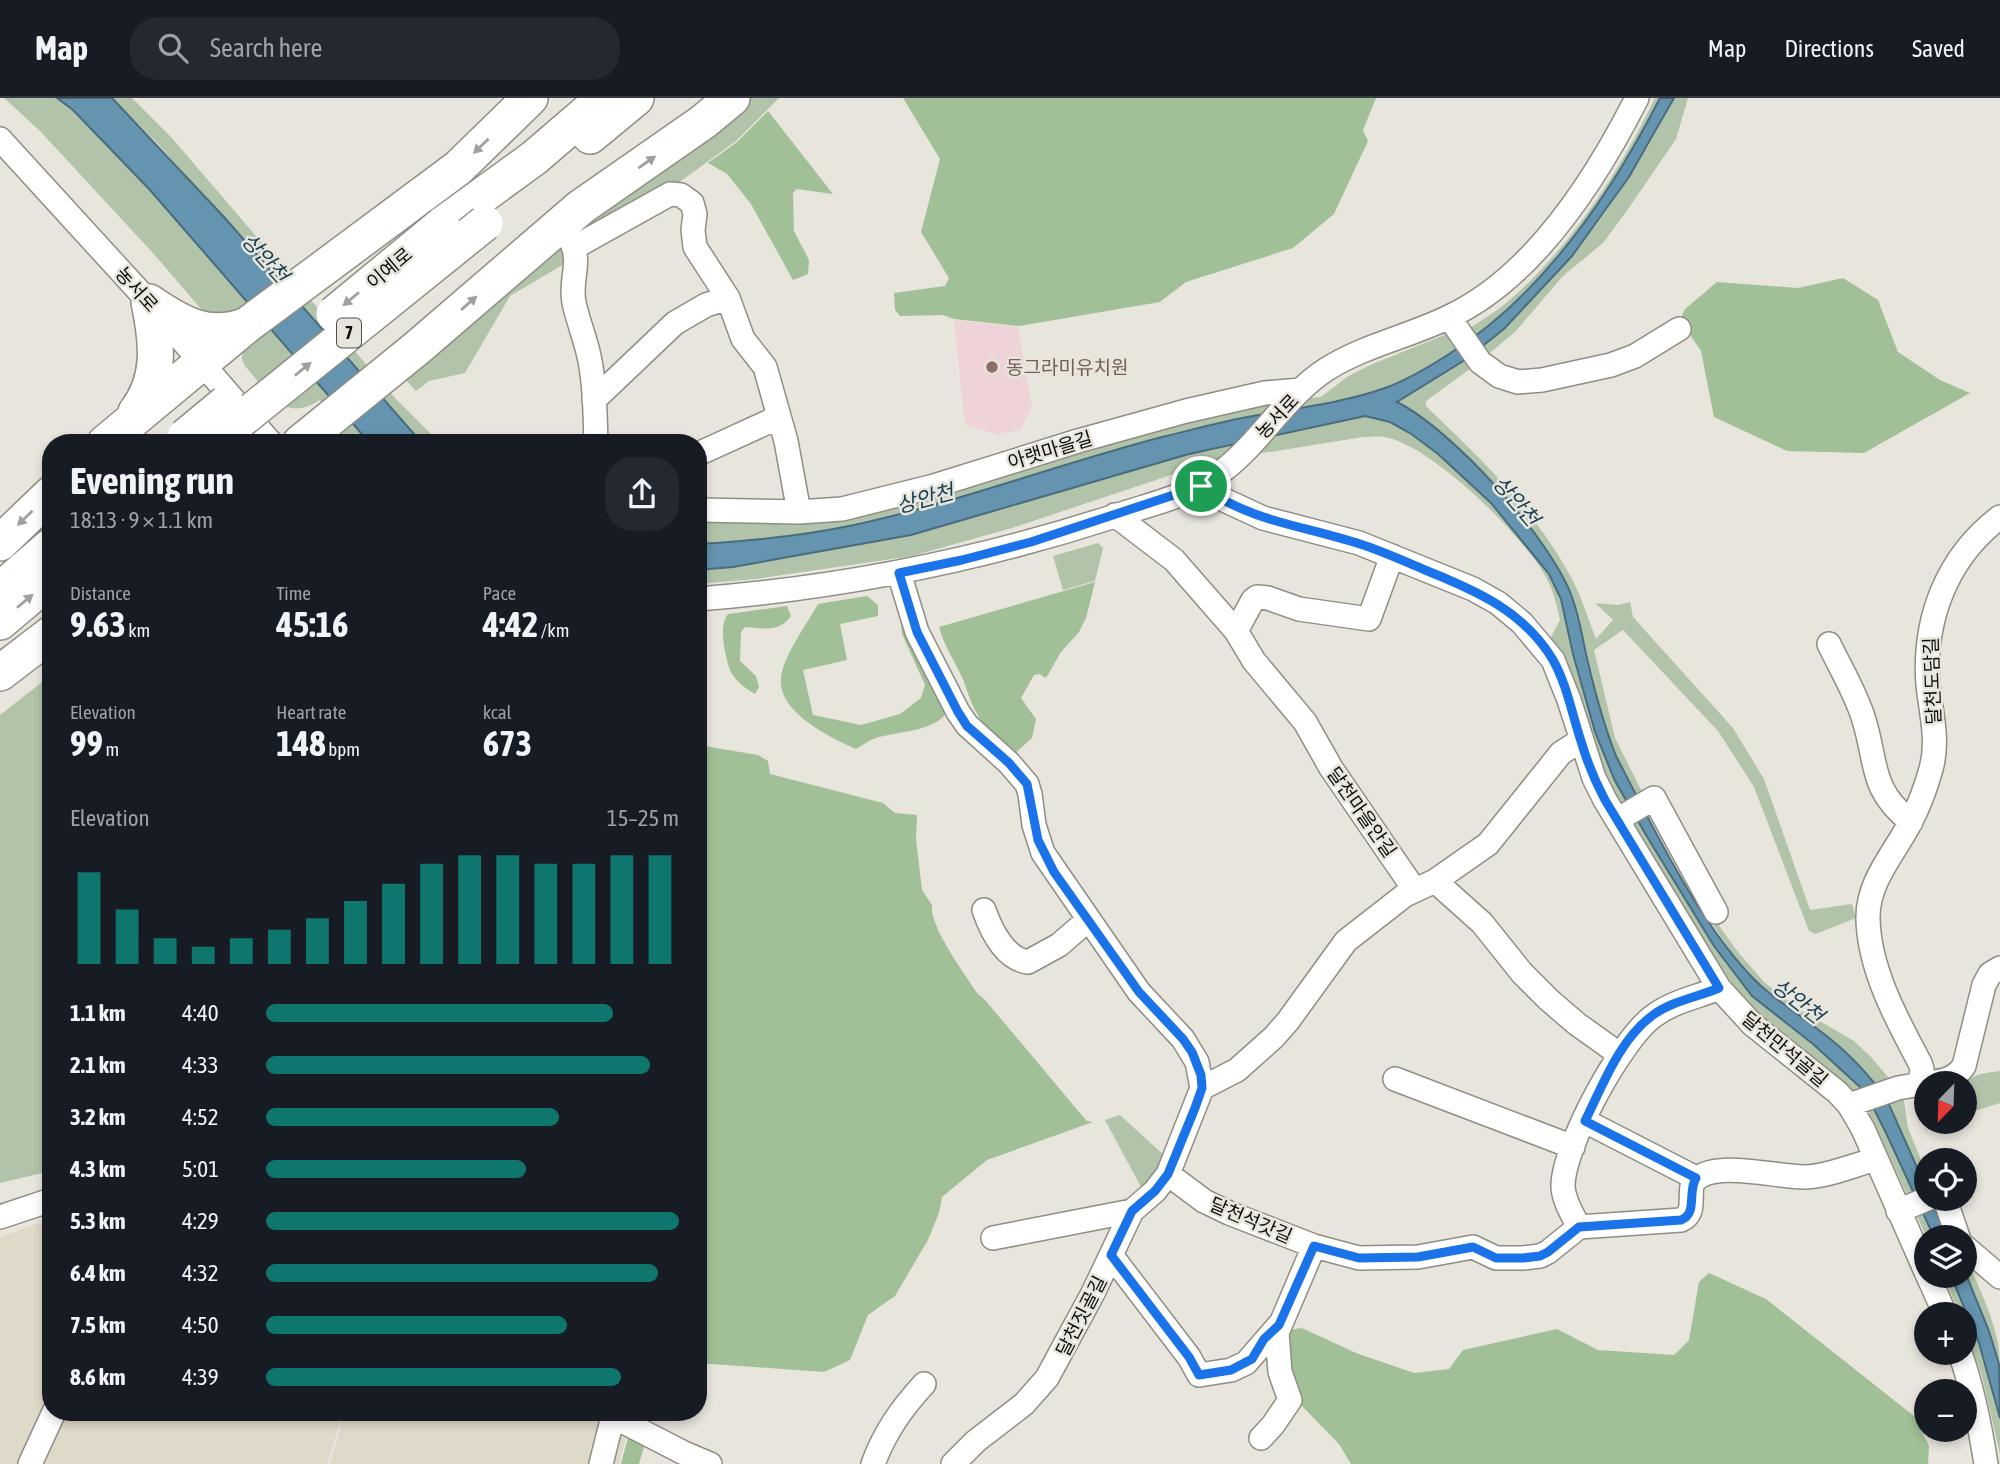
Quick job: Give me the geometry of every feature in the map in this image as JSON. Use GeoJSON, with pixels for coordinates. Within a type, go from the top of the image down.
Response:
{"type":"FeatureCollection","features":[{"type":"Feature","properties":{"kind":"highway"},"geometry":{"type":"LineString","coordinates":[[116,433],[247,325],[458,168],[530,98]]}},
{"type":"Feature","properties":{"kind":"highway","name":"이예로"},"geometry":{"type":"LineString","coordinates":[[200,434],[442,225],[534,158],[604,98]]}},
{"type":"Feature","properties":{"kind":"highway","name":"7"},"geometry":{"type":"LineString","coordinates":[[201,434],[485,223],[636,98]]}},
{"type":"Feature","properties":{"kind":"highway"},"geometry":{"type":"LineString","coordinates":[[328,429],[417,348],[581,207],[703,122],[732,98]]}},
{"type":"Feature","properties":{"kind":"highway"},"geometry":{"type":"LineString","coordinates":[[149,302],[182,322],[209,331],[232,331],[247,325]]}},
{"type":"Feature","properties":{"kind":"highway"},"geometry":{"type":"LineString","coordinates":[[116,433],[143,403],[155,373],[157,354],[149,302]]}},
{"type":"Feature","properties":{"kind":"highway"},"geometry":{"type":"LineString","coordinates":[[0,543],[42,503]]}},
{"type":"Feature","properties":{"kind":"highway"},"geometry":{"type":"LineString","coordinates":[[0,590],[42,553]]}},
{"type":"Feature","properties":{"kind":"highway"},"geometry":{"type":"LineString","coordinates":[[0,622],[42,587]]}},
{"type":"Feature","properties":{"kind":"highway"},"geometry":{"type":"LineString","coordinates":[[0,673],[42,641]]}},
{"type":"Feature","properties":{"kind":"street","name":"농서로"},"geometry":{"type":"LineString","coordinates":[[707,598],[899,573],[990,553],[1201,486],[1236,459],[1315,377],[1349,357],[1454,325],[1498,288],[1535,250],[1599,167],[1637,98]]}},
{"type":"Feature","properties":{"kind":"street","name":"농서로"},"geometry":{"type":"LineString","coordinates":[[0,139],[149,302],[263,434]]}},
{"type":"Feature","properties":{"kind":"street"},"geometry":{"type":"LineString","coordinates":[[596,434],[589,357],[575,305],[577,258],[572,241],[670,194],[681,195],[692,203],[694,209],[695,247],[728,298],[743,339],[765,367],[796,484],[799,512]]}},
{"type":"Feature","properties":{"kind":"street"},"geometry":{"type":"LineString","coordinates":[[594,400],[675,323],[698,309],[728,298]]}},
{"type":"Feature","properties":{"kind":"street"},"geometry":{"type":"LineString","coordinates":[[1454,325],[1488,369],[1508,380],[1527,382],[1611,365],[1635,356],[1679,329]]}},
{"type":"Feature","properties":{"kind":"street","name":"아랫마을길"},"geometry":{"type":"LineString","coordinates":[[707,510],[799,512],[842,509],[1186,411],[1265,393],[1297,394]]}},
{"type":"Feature","properties":{"kind":"street"},"geometry":{"type":"LineString","coordinates":[[707,450],[779,417]]}},
{"type":"Feature","properties":{"kind":"street","name":"달천만석골길"},"geometry":{"type":"LineString","coordinates":[[1201,486],[1263,518],[1359,543],[1473,589],[1498,603],[1522,623],[1553,660],[1594,778],[1621,818],[1719,988],[1752,1024],[1853,1103],[1876,1159],[1912,1205],[1916,1225]]}},
{"type":"Feature","properties":{"kind":"street","name":"달천마을안길"},"geometry":{"type":"LineString","coordinates":[[1115,515],[1174,560],[1236,631],[1254,661],[1305,722],[1331,768],[1424,885],[1482,923],[1522,973],[1542,993],[1577,1024],[1619,1054]]}},
{"type":"Feature","properties":{"kind":"street","name":"달천도담길"},"geometry":{"type":"LineString","coordinates":[[1922,1071],[1881,980],[1868,932],[1868,915],[1874,886],[1911,822],[1935,751],[1927,650],[1931,622],[1940,595],[1963,552],[1983,530],[2000,517]]}},
{"type":"Feature","properties":{"kind":"street"},"geometry":{"type":"LineString","coordinates":[[1236,631],[1257,597],[1298,609],[1369,619],[1392,556]]}},
{"type":"Feature","properties":{"kind":"street"},"geometry":{"type":"LineString","coordinates":[[899,573],[917,632],[958,712],[967,726],[1009,763],[1027,784],[1034,825],[1043,853],[1139,992],[1174,1028],[1192,1052],[1201,1075],[1202,1088],[1237,1070],[1256,1054],[1288,1021],[1346,941],[1424,885],[1488,844],[1561,753],[1580,741]]}},
{"type":"Feature","properties":{"kind":"street"},"geometry":{"type":"LineString","coordinates":[[1829,643],[1864,718],[1878,782],[1897,811],[1911,822]]}},
{"type":"Feature","properties":{"kind":"street"},"geometry":{"type":"LineString","coordinates":[[1621,818],[1654,798],[1716,912]]}},
{"type":"Feature","properties":{"kind":"street"},"geometry":{"type":"LineString","coordinates":[[984,910],[998,940],[1019,960],[1028,962],[1059,945],[1088,920]]}},
{"type":"Feature","properties":{"kind":"street"},"geometry":{"type":"LineString","coordinates":[[1960,1071],[1964,1066],[1984,985],[1990,974],[2000,968]]}},
{"type":"Feature","properties":{"kind":"street"},"geometry":{"type":"LineString","coordinates":[[1719,988],[1654,1015],[1619,1054],[1573,1147],[1563,1186],[1567,1204],[1579,1227],[1681,1220],[1688,1217],[1691,1211],[1691,1187],[1696,1178],[1708,1172],[1808,1177],[1876,1159]]}},
{"type":"Feature","properties":{"kind":"street"},"geometry":{"type":"LineString","coordinates":[[1395,1079],[1573,1147]]}},
{"type":"Feature","properties":{"kind":"street"},"geometry":{"type":"LineString","coordinates":[[1853,1103],[1914,1086]]}},
{"type":"Feature","properties":{"kind":"street","name":"달천짓골길"},"geometry":{"type":"LineString","coordinates":[[953,1464],[976,1441],[1024,1404],[1047,1378],[1132,1211],[1155,1191],[1168,1174],[1202,1088]]}},
{"type":"Feature","properties":{"kind":"street"},"geometry":{"type":"LineString","coordinates":[[1585,1121],[1696,1178]]}},
{"type":"Feature","properties":{"kind":"street","name":"달천석갓길"},"geometry":{"type":"LineString","coordinates":[[1168,1174],[1217,1207],[1255,1224],[1314,1246],[1359,1258],[1418,1257],[1473,1247],[1496,1258],[1540,1256],[1579,1227]]}},
{"type":"Feature","properties":{"kind":"street"},"geometry":{"type":"LineString","coordinates":[[0,1217],[42,1203]]}},
{"type":"Feature","properties":{"kind":"street"},"geometry":{"type":"LineString","coordinates":[[993,1238],[1132,1211]]}},
{"type":"Feature","properties":{"kind":"street"},"geometry":{"type":"LineString","coordinates":[[1261,1438],[1290,1400],[1280,1372],[1277,1333],[1314,1246]]}},
{"type":"Feature","properties":{"kind":"street"},"geometry":{"type":"LineString","coordinates":[[1111,1255],[1182,1347],[1199,1375],[1231,1370],[1246,1363],[1252,1359],[1264,1339],[1279,1325]]}},
{"type":"Feature","properties":{"kind":"street"},"geometry":{"type":"LineString","coordinates":[[1977,1257],[2000,1277]]}},
{"type":"Feature","properties":{"kind":"street"},"geometry":{"type":"LineString","coordinates":[[1963,1365],[1977,1413],[1986,1464]]}},
{"type":"Feature","properties":{"kind":"street"},"geometry":{"type":"LineString","coordinates":[[873,1464],[886,1431],[900,1410],[924,1384]]}},
{"type":"Feature","properties":{"kind":"street"},"geometry":{"type":"LineString","coordinates":[[30,1464],[50,1421]]}},
{"type":"Feature","properties":{"kind":"street"},"geometry":{"type":"LineString","coordinates":[[601,1464],[612,1421]]}},
{"type":"Feature","properties":{"kind":"street"},"geometry":{"type":"LineString","coordinates":[[627,1421],[684,1453],[710,1464]]}},
{"type":"Feature","properties":{"kind":"shaded area","name":"동그라미유치원"},"geometry":{"type":"Polygon","coordinates":[[[954,320],[1018,327],[1032,407],[1020,430],[997,434],[965,425],[954,320]]]}},
{"type":"Feature","properties":{"kind":"shaded area"},"geometry":{"type":"Polygon","coordinates":[[[42,1222],[42,1421],[340,1421],[327,1464],[0,1464],[0,1237],[42,1222]]]}},
{"type":"Feature","properties":{"kind":"shaded area"},"geometry":{"type":"Polygon","coordinates":[[[342,1421],[616,1421],[627,1433],[619,1464],[330,1464],[342,1421]]]}},
{"type":"Feature","properties":{"kind":"green space"},"geometry":{"type":"Polygon","coordinates":[[[4,98],[57,98],[73,110],[150,190],[362,434],[342,434],[345,428],[320,400],[296,408],[286,407],[269,395],[245,366],[242,351],[40,131],[4,98]]]}},
{"type":"Feature","properties":{"kind":"green space"},"geometry":{"type":"Polygon","coordinates":[[[112,98],[132,98],[171,137],[395,398],[431,434],[414,434],[159,145],[112,98]]]}},
{"type":"Feature","properties":{"kind":"green space"},"geometry":{"type":"Polygon","coordinates":[[[748,98],[779,98],[736,141],[681,181],[595,231],[583,233],[574,230],[569,261],[510,296],[465,373],[429,381],[416,391],[404,378],[520,264],[748,98]]]}},
{"type":"Feature","properties":{"kind":"green space"},"geometry":{"type":"Polygon","coordinates":[[[903,98],[1376,98],[1363,130],[1368,141],[1334,214],[1293,248],[1186,282],[1160,302],[1019,326],[954,319],[943,315],[900,316],[895,310],[894,293],[945,286],[949,278],[921,232],[940,159],[903,98]]]}},
{"type":"Feature","properties":{"kind":"green space"},"geometry":{"type":"Polygon","coordinates":[[[1655,98],[1660,98],[1596,207],[1544,273],[1515,303],[1483,330],[1441,359],[1401,381],[1353,398],[1242,418],[1166,436],[894,516],[776,538],[707,543],[707,516],[742,518],[1061,455],[1265,401],[1321,397],[1347,377],[1368,366],[1449,333],[1456,337],[1505,304],[1550,260],[1609,182],[1655,98]]]}},
{"type":"Feature","properties":{"kind":"green space"},"geometry":{"type":"Polygon","coordinates":[[[1674,98],[1688,98],[1676,139],[1603,243],[1563,276],[1515,332],[1426,401],[1426,406],[1506,486],[1542,531],[1572,579],[1596,639],[1613,620],[1595,603],[1618,605],[1630,602],[1633,617],[1733,728],[1764,779],[1810,910],[1852,904],[1856,918],[1816,934],[1809,931],[1754,787],[1718,731],[1623,630],[1594,650],[1615,738],[1652,812],[1712,916],[1764,982],[1799,1009],[1854,1041],[1893,1083],[1904,1101],[1908,1128],[1916,1148],[1914,1148],[1914,1161],[1887,1100],[1850,1055],[1761,986],[1737,960],[1675,864],[1616,756],[1596,693],[1572,597],[1543,546],[1522,517],[1471,460],[1420,416],[1397,402],[1483,343],[1522,308],[1558,271],[1591,231],[1622,189],[1674,98]]]}},
{"type":"Feature","properties":{"kind":"green space"},"geometry":{"type":"Polygon","coordinates":[[[768,111],[833,194],[797,189],[793,193],[794,231],[809,260],[808,274],[793,280],[751,204],[727,174],[708,163],[737,142],[768,111]]]}},
{"type":"Feature","properties":{"kind":"green space"},"geometry":{"type":"Polygon","coordinates":[[[1843,278],[1878,300],[1898,352],[1940,380],[1970,393],[1864,453],[1787,451],[1714,417],[1701,351],[1680,320],[1685,309],[1717,282],[1798,288],[1843,278]]]}},
{"type":"Feature","properties":{"kind":"green space"},"geometry":{"type":"Polygon","coordinates":[[[1365,416],[1390,422],[1410,433],[1438,454],[1491,503],[1549,574],[1561,599],[1595,733],[1615,781],[1714,946],[1752,996],[1813,1044],[1861,1088],[1872,1105],[1914,1194],[1914,1210],[1866,1106],[1854,1092],[1847,1089],[1741,997],[1708,948],[1609,785],[1591,741],[1571,672],[1551,637],[1560,620],[1552,589],[1536,561],[1475,495],[1426,456],[1404,443],[1384,437],[1363,437],[1213,461],[1012,528],[912,556],[756,579],[707,583],[707,569],[733,567],[911,535],[1189,454],[1365,416]]]}},
{"type":"Feature","properties":{"kind":"green space"},"geometry":{"type":"Polygon","coordinates":[[[1098,543],[1103,548],[1095,581],[1063,590],[1053,556],[1098,543]]]}},
{"type":"Feature","properties":{"kind":"green space"},"geometry":{"type":"Polygon","coordinates":[[[1095,582],[1086,618],[1079,632],[1061,652],[1046,678],[1039,674],[1034,675],[1021,698],[1036,719],[1032,738],[1011,757],[989,732],[976,711],[939,627],[1095,582]]]}},
{"type":"Feature","properties":{"kind":"green space"},"geometry":{"type":"Polygon","coordinates":[[[867,596],[878,605],[878,616],[840,624],[847,660],[803,670],[813,715],[861,725],[900,714],[921,698],[925,685],[902,634],[900,616],[904,611],[948,710],[943,717],[926,727],[876,738],[856,749],[820,731],[796,713],[782,690],[781,678],[791,650],[818,604],[867,596]]]}},
{"type":"Feature","properties":{"kind":"green space"},"geometry":{"type":"Polygon","coordinates":[[[787,606],[791,616],[781,625],[770,628],[745,627],[741,632],[740,661],[756,676],[759,687],[755,694],[741,684],[730,670],[723,641],[725,619],[728,614],[787,606]]]}},
{"type":"Feature","properties":{"kind":"green space"},"geometry":{"type":"Polygon","coordinates":[[[42,682],[42,1173],[0,1183],[0,715],[42,682]]]}},
{"type":"Feature","properties":{"kind":"green space"},"geometry":{"type":"Polygon","coordinates":[[[707,746],[758,755],[768,761],[770,774],[883,803],[895,813],[917,815],[916,839],[922,890],[932,905],[936,925],[949,950],[977,993],[1087,1121],[1093,1122],[987,1160],[942,1197],[939,1213],[928,1240],[895,1296],[868,1315],[850,1360],[824,1372],[707,1364],[707,746]]]}},
{"type":"Feature","properties":{"kind":"green space"},"geometry":{"type":"Polygon","coordinates":[[[2000,1071],[2000,1103],[1978,1110],[1978,1075],[2000,1071]]]}},
{"type":"Feature","properties":{"kind":"green space"},"geometry":{"type":"Polygon","coordinates":[[[1120,1115],[1166,1157],[1161,1169],[1142,1189],[1105,1120],[1120,1115]]]}},
{"type":"Feature","properties":{"kind":"green space"},"geometry":{"type":"Polygon","coordinates":[[[1915,1211],[1922,1211],[1928,1225],[1921,1225],[1915,1211]]]}},
{"type":"Feature","properties":{"kind":"green space"},"geometry":{"type":"Polygon","coordinates":[[[1709,1273],[1766,1299],[1914,1416],[1914,1442],[1927,1442],[1928,1464],[1351,1464],[1339,1444],[1301,1405],[1290,1382],[1288,1330],[1302,1328],[1356,1353],[1414,1373],[1449,1369],[1463,1350],[1557,1329],[1598,1350],[1674,1355],[1689,1340],[1699,1282],[1709,1273]]]}},
{"type":"Feature","properties":{"kind":"green space"},"geometry":{"type":"Polygon","coordinates":[[[1977,1283],[1991,1317],[2000,1366],[1972,1288],[1977,1288],[1977,1283]]]}},
{"type":"Feature","properties":{"kind":"green space"},"geometry":{"type":"Polygon","coordinates":[[[1948,1288],[1956,1288],[1962,1302],[1955,1302],[1948,1288]]]}},
{"type":"Feature","properties":{"kind":"green space"},"geometry":{"type":"Polygon","coordinates":[[[1977,1338],[1997,1402],[2000,1454],[1977,1362],[1977,1338]]]}},
{"type":"Feature","properties":{"kind":"green space"},"geometry":{"type":"Polygon","coordinates":[[[629,1434],[646,1440],[639,1464],[621,1464],[629,1434]]]}},
{"type":"Feature","properties":{"kind":"water"},"geometry":{"type":"Polygon","coordinates":[[[57,98],[112,98],[224,217],[414,434],[362,434],[150,190],[73,110],[57,98]]]}},
{"type":"Feature","properties":{"kind":"water"},"geometry":{"type":"Polygon","coordinates":[[[1660,98],[1674,98],[1629,177],[1572,256],[1504,329],[1465,360],[1397,402],[1420,416],[1471,461],[1498,488],[1544,546],[1572,597],[1596,693],[1616,756],[1663,846],[1699,908],[1740,964],[1768,992],[1839,1046],[1880,1090],[1914,1161],[1914,1194],[1872,1105],[1861,1088],[1813,1044],[1752,996],[1714,946],[1646,835],[1615,781],[1595,732],[1561,599],[1549,574],[1491,503],[1438,454],[1390,422],[1365,416],[1189,454],[911,535],[733,567],[707,569],[707,543],[776,538],[894,516],[1166,436],[1242,418],[1353,398],[1385,388],[1449,354],[1515,303],[1571,241],[1619,171],[1660,98]]]}},
{"type":"Feature","properties":{"kind":"water"},"geometry":{"type":"Polygon","coordinates":[[[1922,1211],[1936,1211],[1943,1225],[1928,1225],[1922,1211]]]}},
{"type":"Feature","properties":{"kind":"water"},"geometry":{"type":"Polygon","coordinates":[[[1956,1288],[1972,1288],[1989,1331],[1999,1364],[2000,1418],[1977,1338],[1977,1302],[1962,1302],[1956,1288]]]}},
{"type":"Feature","properties":{"kind":"place","name":"동그라미유치원"},"geometry":{"type":"Point","coordinates":[992,367]}},
{"type":"Feature","properties":{"kind":"route"},"geometry":{"type":"LineString","coordinates":[[1201,486],[1263,518],[1359,543],[1473,589],[1498,603],[1522,623],[1553,660],[1569,701],[1580,741],[1605,800],[1719,988],[1666,1008],[1643,1025],[1619,1054],[1585,1121],[1696,1178],[1691,1187],[1691,1211],[1688,1217],[1681,1220],[1579,1227],[1548,1252],[1523,1258],[1496,1258],[1473,1247],[1418,1257],[1359,1258],[1314,1246],[1279,1325],[1264,1339],[1252,1359],[1231,1370],[1199,1375],[1189,1357],[1111,1255],[1132,1211],[1155,1191],[1168,1174],[1202,1088],[1201,1075],[1192,1052],[1174,1028],[1139,992],[1054,872],[1038,840],[1027,784],[1009,763],[967,726],[958,712],[917,632],[899,573],[1031,542],[1201,486]]}},
{"type":"Feature","properties":{"kind":"water label","name":"상안천"},"geometry":{"type":"Point","coordinates":[265,258]}},
{"type":"Feature","properties":{"kind":"water label","name":"상안천"},"geometry":{"type":"Point","coordinates":[925,499]}},
{"type":"Feature","properties":{"kind":"water label","name":"상안천"},"geometry":{"type":"Point","coordinates":[1516,501]}},
{"type":"Feature","properties":{"kind":"water label","name":"상안천"},"geometry":{"type":"Point","coordinates":[1798,1001]}}]}
